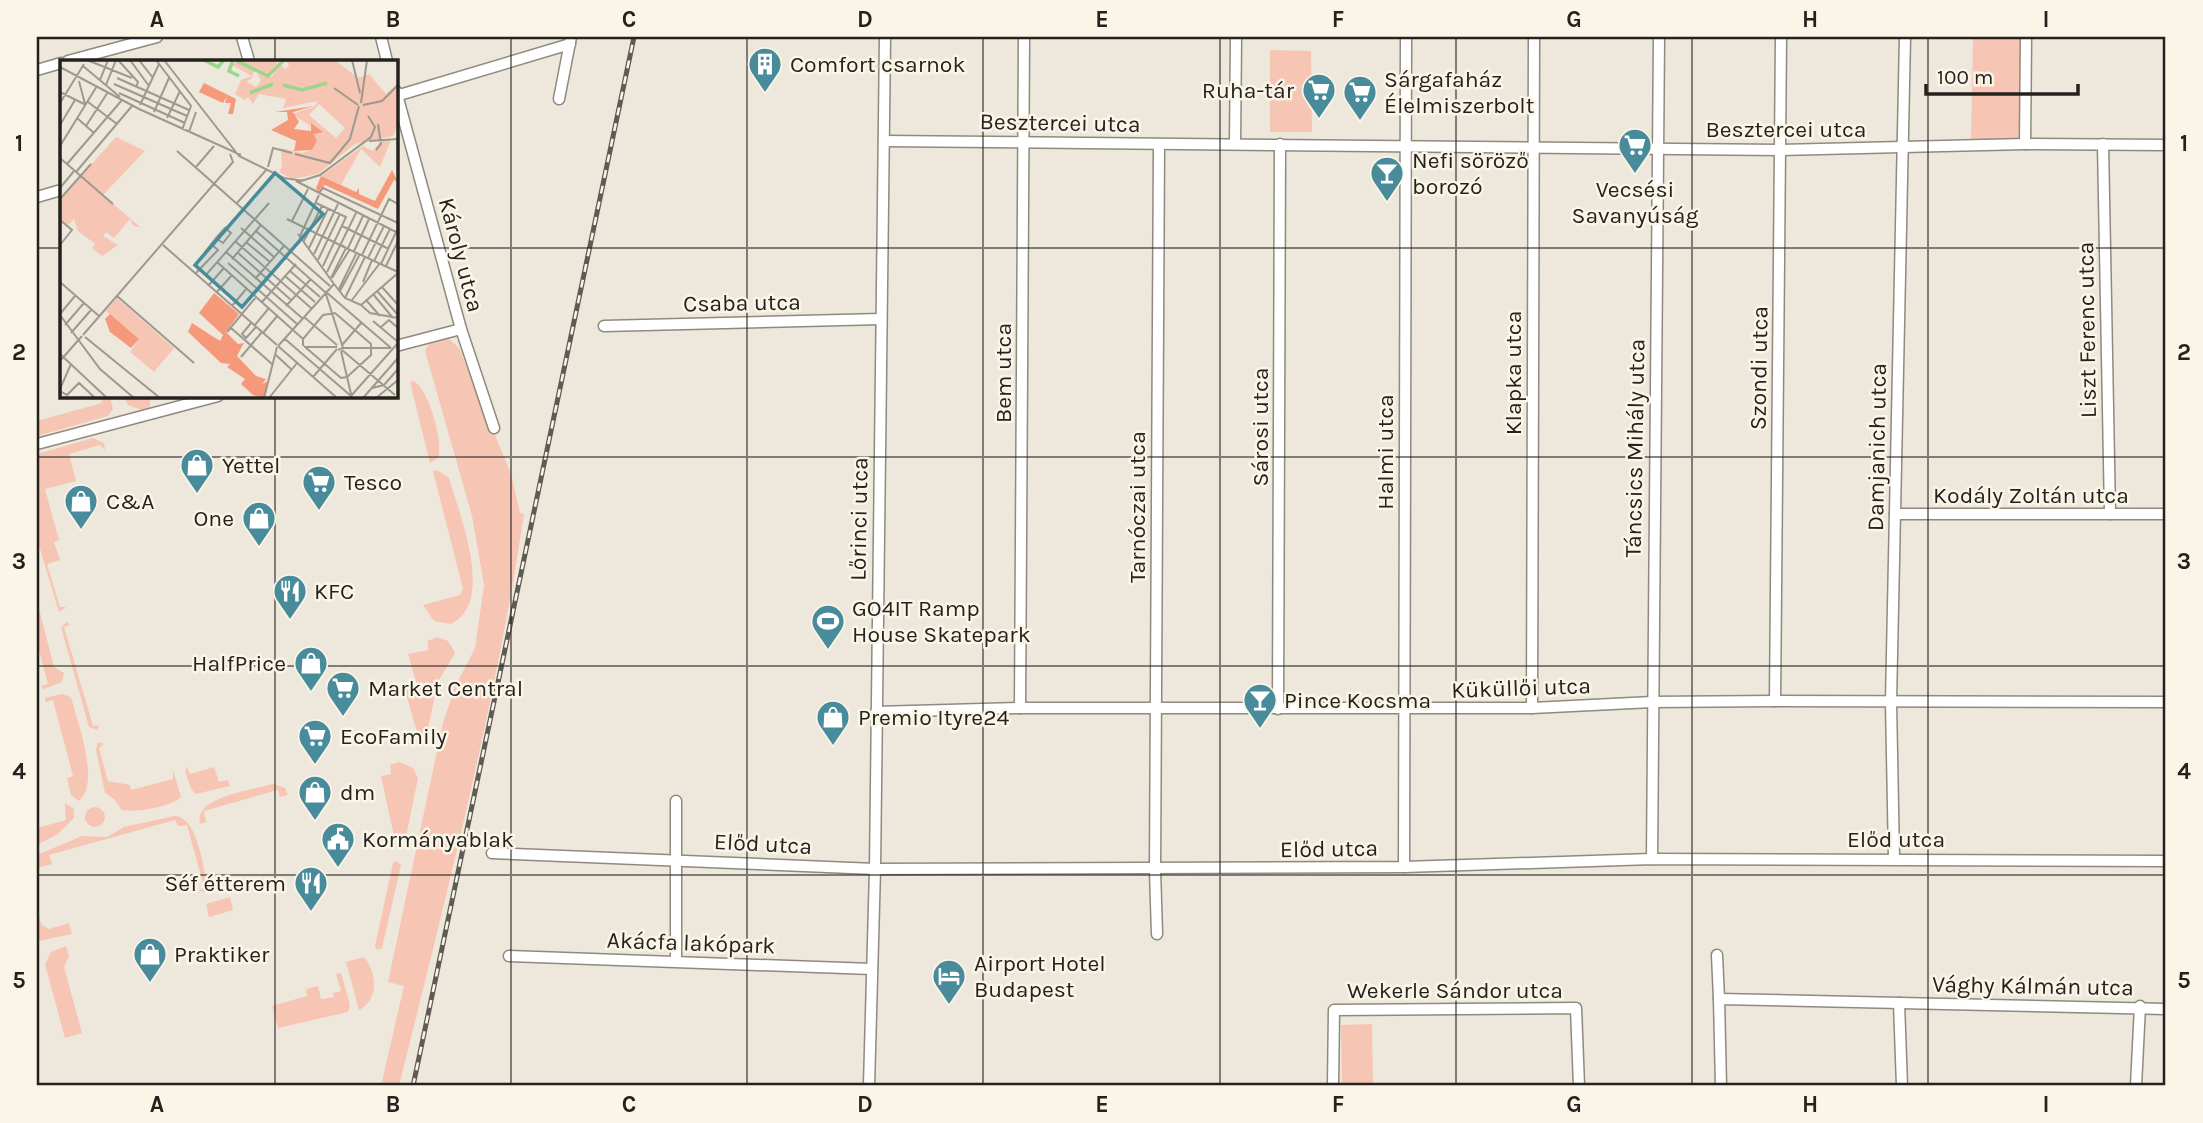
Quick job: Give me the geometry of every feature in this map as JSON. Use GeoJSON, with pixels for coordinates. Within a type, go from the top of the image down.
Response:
{"type":"FeatureCollection","features":[{"type":"Feature","properties":{"kind":"street"},"geometry":{"type":"LineString","coordinates":[[72,60],[157,37]]}},
{"type":"Feature","properties":{"kind":"street"},"geometry":{"type":"LineString","coordinates":[[242,37],[249,60]]}},
{"type":"Feature","properties":{"kind":"street"},"geometry":{"type":"LineString","coordinates":[[380,37],[387,60]]}},
{"type":"Feature","properties":{"kind":"street","name":"Lőrinci utca"},"geometry":{"type":"LineString","coordinates":[[869,1086],[875,869],[885,37]]}},
{"type":"Feature","properties":{"kind":"street","name":"Bem utca"},"geometry":{"type":"LineString","coordinates":[[1020,708],[1024,37]]}},
{"type":"Feature","properties":{"kind":"street"},"geometry":{"type":"LineString","coordinates":[[1235,144],[1236,37]]}},
{"type":"Feature","properties":{"kind":"street","name":"Halmi utca"},"geometry":{"type":"LineString","coordinates":[[1404,867],[1406,37]]}},
{"type":"Feature","properties":{"kind":"street","name":"Klapka utca"},"geometry":{"type":"LineString","coordinates":[[1532,708],[1534,37]]}},
{"type":"Feature","properties":{"kind":"street","name":"Táncsics Mihály utca"},"geometry":{"type":"LineString","coordinates":[[1651,859],[1659,37]]}},
{"type":"Feature","properties":{"kind":"street","name":"Szondi utca"},"geometry":{"type":"LineString","coordinates":[[1775,701],[1781,37]]}},
{"type":"Feature","properties":{"kind":"street","name":"Damjanich utca"},"geometry":{"type":"LineString","coordinates":[[1894,858],[1892,702],[1905,37]]}},
{"type":"Feature","properties":{"kind":"street"},"geometry":{"type":"LineString","coordinates":[[2025,144],[2026,37]]}},
{"type":"Feature","properties":{"kind":"street"},"geometry":{"type":"LineString","coordinates":[[397,94],[571,40],[559,99]]}},
{"type":"Feature","properties":{"kind":"street"},"geometry":{"type":"LineString","coordinates":[[37,70],[60,63]]}},
{"type":"Feature","properties":{"kind":"street","name":"Károly utca"},"geometry":{"type":"LineString","coordinates":[[397,98],[461,329],[494,428]]}},
{"type":"Feature","properties":{"kind":"street","name":"Besztercei utca"},"geometry":{"type":"LineString","coordinates":[[884,141],[1780,150],[2025,144],[2166,145]]}},
{"type":"Feature","properties":{"kind":"street","name":"Tarnóczai utca"},"geometry":{"type":"LineString","coordinates":[[1157,934],[1155,870],[1159,144]]}},
{"type":"Feature","properties":{"kind":"street","name":"Sárosi utca"},"geometry":{"type":"LineString","coordinates":[[1278,709],[1280,144]]}},
{"type":"Feature","properties":{"kind":"street","name":"Liszt Ferenc utca"},"geometry":{"type":"LineString","coordinates":[[2103,144],[2110,514]]}},
{"type":"Feature","properties":{"kind":"street"},"geometry":{"type":"LineString","coordinates":[[37,197],[60,190]]}},
{"type":"Feature","properties":{"kind":"street","name":"Csaba utca"},"geometry":{"type":"LineString","coordinates":[[604,326],[881,319]]}},
{"type":"Feature","properties":{"kind":"street"},"geometry":{"type":"LineString","coordinates":[[397,346],[461,329]]}},
{"type":"Feature","properties":{"kind":"street"},"geometry":{"type":"LineString","coordinates":[[37,444],[214,397]]}},
{"type":"Feature","properties":{"kind":"street","name":"Kodály Zoltán utca"},"geometry":{"type":"LineString","coordinates":[[1895,514],[2166,514]]}},
{"type":"Feature","properties":{"kind":"street","name":"Küküllői utca"},"geometry":{"type":"LineString","coordinates":[[876,712],[1020,708],[1403,710],[1775,701],[2166,702]]}},
{"type":"Feature","properties":{"kind":"street"},"geometry":{"type":"LineString","coordinates":[[676,801],[676,961]]}},
{"type":"Feature","properties":{"kind":"street","name":"Előd utca"},"geometry":{"type":"LineString","coordinates":[[492,853],[875,869],[1404,867],[1651,859],[2166,861]]}},
{"type":"Feature","properties":{"kind":"street"},"geometry":{"type":"LineString","coordinates":[[1717,955],[1721,1086]]}},
{"type":"Feature","properties":{"kind":"street","name":"Akácfa lakópark"},"geometry":{"type":"LineString","coordinates":[[509,956],[872,968]]}},
{"type":"Feature","properties":{"kind":"street","name":"Vághy Kálmán utca"},"geometry":{"type":"LineString","coordinates":[[1719,999],[2140,1006],[2166,1009]]}},
{"type":"Feature","properties":{"kind":"street"},"geometry":{"type":"LineString","coordinates":[[1899,1003],[1902,1086]]}},
{"type":"Feature","properties":{"kind":"street"},"geometry":{"type":"LineString","coordinates":[[2136,1086],[2140,1006]]}},
{"type":"Feature","properties":{"kind":"street","name":"Wekerle Sándor utca"},"geometry":{"type":"LineString","coordinates":[[1333,1086],[1334,1010],[1576,1008],[1579,1086]]}},
{"type":"Feature","properties":{"kind":"shaded area"},"geometry":{"type":"Polygon","coordinates":[[[1973,37],[2023,37],[2022,139],[1971,139],[1973,37]]]}},
{"type":"Feature","properties":{"kind":"shaded area"},"geometry":{"type":"Polygon","coordinates":[[[1270,50],[1311,51],[1312,132],[1270,132],[1270,50]]]}},
{"type":"Feature","properties":{"kind":"shaded area"},"geometry":{"type":"Polygon","coordinates":[[[449,339],[459,348],[511,474],[520,513],[524,514],[484,730],[399,1086],[381,1086],[404,986],[388,982],[443,723],[455,687],[475,648],[484,585],[472,516],[425,351],[429,344],[449,339]]]}},
{"type":"Feature","properties":{"kind":"shaded area"},"geometry":{"type":"Polygon","coordinates":[[[413,381],[424,393],[437,429],[438,458],[430,463],[410,382],[413,381]]]}},
{"type":"Feature","properties":{"kind":"shaded area"},"geometry":{"type":"Polygon","coordinates":[[[101,397],[110,397],[113,409],[108,416],[37,436],[37,421],[102,403],[101,397]]]}},
{"type":"Feature","properties":{"kind":"shaded area"},"geometry":{"type":"Polygon","coordinates":[[[124,397],[150,397],[150,407],[142,410],[128,405],[124,397]]]}},
{"type":"Feature","properties":{"kind":"shaded area"},"geometry":{"type":"Polygon","coordinates":[[[93,438],[104,443],[105,450],[100,445],[69,454],[76,481],[45,489],[59,540],[54,542],[60,560],[47,564],[60,607],[66,607],[59,612],[37,539],[37,454],[93,438]]]}},
{"type":"Feature","properties":{"kind":"shaded area"},"geometry":{"type":"Polygon","coordinates":[[[437,470],[449,478],[466,534],[473,578],[471,597],[464,613],[451,624],[434,621],[423,605],[460,595],[463,589],[433,471],[437,470]]]}},
{"type":"Feature","properties":{"kind":"shaded area"},"geometry":{"type":"Polygon","coordinates":[[[37,601],[54,667],[64,673],[62,682],[44,689],[41,686],[48,684],[37,643],[37,601]]]}},
{"type":"Feature","properties":{"kind":"shaded area"},"geometry":{"type":"Polygon","coordinates":[[[67,622],[70,625],[64,627],[93,726],[99,725],[97,730],[89,727],[61,627],[67,622]]]}},
{"type":"Feature","properties":{"kind":"shaded area"},"geometry":{"type":"Polygon","coordinates":[[[437,637],[448,641],[455,653],[438,682],[426,737],[419,739],[405,690],[417,685],[408,654],[428,650],[428,641],[437,637]]]}},
{"type":"Feature","properties":{"kind":"shaded area"},"geometry":{"type":"Polygon","coordinates":[[[62,694],[71,697],[86,751],[88,780],[79,801],[71,795],[67,778],[73,776],[53,700],[45,702],[45,698],[62,694]]]}},
{"type":"Feature","properties":{"kind":"shaded area"},"geometry":{"type":"Polygon","coordinates":[[[98,742],[104,744],[99,748],[108,781],[130,785],[131,790],[173,779],[173,770],[181,797],[170,804],[153,808],[122,810],[114,799],[105,793],[96,750],[98,742]]]}},
{"type":"Feature","properties":{"kind":"shaded area"},"geometry":{"type":"Polygon","coordinates":[[[399,762],[413,768],[418,778],[406,837],[402,839],[394,836],[381,776],[391,774],[390,765],[399,762]]]}},
{"type":"Feature","properties":{"kind":"shaded area"},"geometry":{"type":"Polygon","coordinates":[[[187,767],[190,774],[214,767],[219,782],[228,780],[230,786],[196,794],[191,789],[185,771],[187,767]]]}},
{"type":"Feature","properties":{"kind":"shaded area"},"geometry":{"type":"Polygon","coordinates":[[[273,784],[285,788],[288,795],[280,797],[278,790],[204,811],[206,822],[200,824],[200,815],[206,807],[215,801],[273,784]]]}},
{"type":"Feature","properties":{"kind":"shaded area"},"geometry":{"type":"Polygon","coordinates":[[[65,803],[74,809],[74,818],[58,834],[37,845],[37,828],[66,820],[65,803]]]}},
{"type":"Feature","properties":{"kind":"shaded area"},"geometry":{"type":"Polygon","coordinates":[[[95,807],[102,810],[105,817],[102,824],[95,827],[88,824],[85,817],[88,810],[95,807]]]}},
{"type":"Feature","properties":{"kind":"shaded area"},"geometry":{"type":"Polygon","coordinates":[[[174,816],[189,824],[198,844],[208,888],[204,892],[199,891],[204,887],[187,825],[178,826],[175,820],[49,855],[52,864],[37,868],[37,855],[82,836],[107,837],[124,827],[174,816]]]}},
{"type":"Feature","properties":{"kind":"shaded area"},"geometry":{"type":"Polygon","coordinates":[[[397,861],[401,865],[382,948],[377,950],[375,946],[393,863],[397,861]]]}},
{"type":"Feature","properties":{"kind":"shaded area"},"geometry":{"type":"Polygon","coordinates":[[[230,897],[233,910],[209,917],[206,904],[230,897]]]}},
{"type":"Feature","properties":{"kind":"shaded area"},"geometry":{"type":"Polygon","coordinates":[[[39,917],[42,925],[49,929],[69,923],[72,934],[39,941],[39,917]]]}},
{"type":"Feature","properties":{"kind":"shaded area"},"geometry":{"type":"Polygon","coordinates":[[[66,946],[69,956],[64,967],[82,1033],[65,1038],[45,964],[51,952],[66,946]]]}},
{"type":"Feature","properties":{"kind":"shaded area"},"geometry":{"type":"Polygon","coordinates":[[[364,957],[372,971],[374,986],[370,1000],[359,1010],[346,962],[364,957]]]}},
{"type":"Feature","properties":{"kind":"shaded area"},"geometry":{"type":"Polygon","coordinates":[[[341,973],[350,1005],[348,1012],[278,1028],[272,1006],[307,996],[306,989],[318,986],[321,999],[334,997],[333,993],[341,991],[336,974],[341,973]]]}},
{"type":"Feature","properties":{"kind":"shaded area"},"geometry":{"type":"Polygon","coordinates":[[[1372,1024],[1373,1086],[1342,1086],[1341,1025],[1372,1024]]]}},
{"type":"Feature","properties":{"kind":"railway"},"geometry":{"type":"LineString","coordinates":[[413,1086],[634,37]]}},
{"type":"Feature","properties":{"kind":"place","name":"Comfort csarnok"},"geometry":{"type":"Point","coordinates":[765,94]}},
{"type":"Feature","properties":{"kind":"place","name":"Ruha-tár"},"geometry":{"type":"Point","coordinates":[1319,120]}},
{"type":"Feature","properties":{"kind":"place","name":"Sárgafaház Élelmiszerbolt"},"geometry":{"type":"Point","coordinates":[1360,122]}},
{"type":"Feature","properties":{"kind":"place","name":"Vecsési Savanyúság"},"geometry":{"type":"Point","coordinates":[1635,175]}},
{"type":"Feature","properties":{"kind":"place","name":"Nefi söröző borozó"},"geometry":{"type":"Point","coordinates":[1387,203]}},
{"type":"Feature","properties":{"kind":"place","name":"Yettel"},"geometry":{"type":"Point","coordinates":[197,495]}},
{"type":"Feature","properties":{"kind":"place","name":"Tesco"},"geometry":{"type":"Point","coordinates":[319,512]}},
{"type":"Feature","properties":{"kind":"place","name":"C&A"},"geometry":{"type":"Point","coordinates":[81,531]}},
{"type":"Feature","properties":{"kind":"place","name":"One"},"geometry":{"type":"Point","coordinates":[259,548]}},
{"type":"Feature","properties":{"kind":"place","name":"KFC"},"geometry":{"type":"Point","coordinates":[290,621]}},
{"type":"Feature","properties":{"kind":"place","name":"GO4IT Ramp House Skatepark"},"geometry":{"type":"Point","coordinates":[828,651]}},
{"type":"Feature","properties":{"kind":"place","name":"HalfPrice"},"geometry":{"type":"Point","coordinates":[311,693]}},
{"type":"Feature","properties":{"kind":"place","name":"Market Central"},"geometry":{"type":"Point","coordinates":[343,718]}},
{"type":"Feature","properties":{"kind":"place","name":"Pince Kocsma"},"geometry":{"type":"Point","coordinates":[1260,730]}},
{"type":"Feature","properties":{"kind":"place","name":"Premio Ityre24"},"geometry":{"type":"Point","coordinates":[833,747]}},
{"type":"Feature","properties":{"kind":"place","name":"EcoFamily"},"geometry":{"type":"Point","coordinates":[315,766]}},
{"type":"Feature","properties":{"kind":"place","name":"dm"},"geometry":{"type":"Point","coordinates":[315,822]}},
{"type":"Feature","properties":{"kind":"place","name":"Kormányablak"},"geometry":{"type":"Point","coordinates":[338,869]}},
{"type":"Feature","properties":{"kind":"place","name":"Séf étterem"},"geometry":{"type":"Point","coordinates":[311,913]}},
{"type":"Feature","properties":{"kind":"place","name":"Praktiker"},"geometry":{"type":"Point","coordinates":[150,984]}},
{"type":"Feature","properties":{"kind":"place","name":"Airport Hotel Budapest"},"geometry":{"type":"Point","coordinates":[949,1006]}}]}
